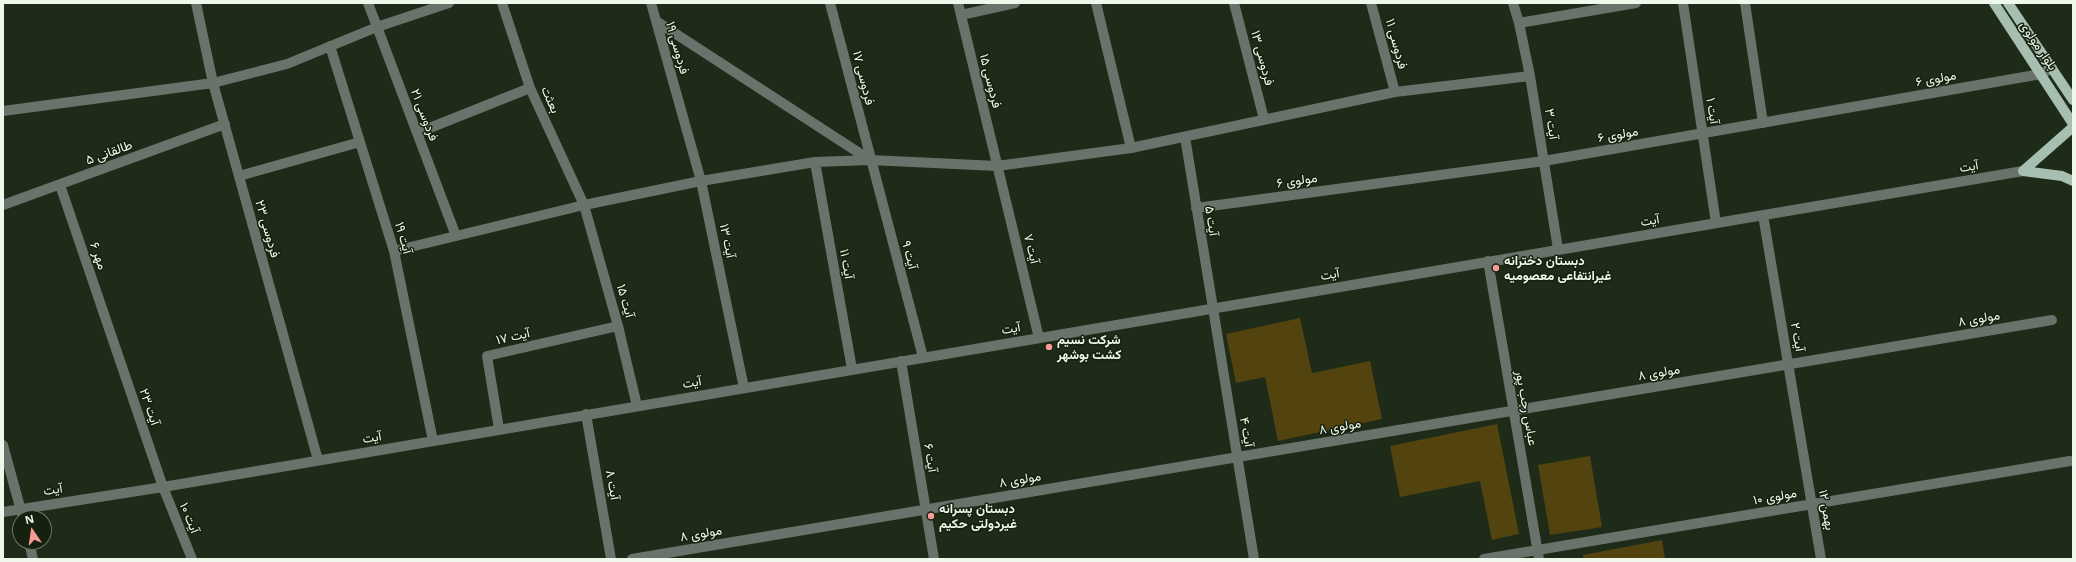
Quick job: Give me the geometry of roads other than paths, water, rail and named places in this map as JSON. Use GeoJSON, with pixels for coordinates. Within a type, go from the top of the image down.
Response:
{"type":"FeatureCollection","features":[{"type":"Feature","properties":{"kind":"main road","name":"بلوار مولوی"},"geometry":{"type":"LineString","coordinates":[[1994,3],[2073,126]]}},
{"type":"Feature","properties":{"kind":"main road","name":"بلوار مولوی"},"geometry":{"type":"LineString","coordinates":[[2008,3],[2073,100]]}},
{"type":"Feature","properties":{"kind":"main road"},"geometry":{"type":"LineString","coordinates":[[2023,171],[2073,126]]}},
{"type":"Feature","properties":{"kind":"main road"},"geometry":{"type":"LineString","coordinates":[[2023,171],[2062,176],[2073,181]]}},
{"type":"Feature","properties":{"kind":"street","name":"فردوسی ۲۳"},"geometry":{"type":"LineString","coordinates":[[196,3],[213,83],[318,460]]}},
{"type":"Feature","properties":{"kind":"street","name":"فردوسی ۲۱"},"geometry":{"type":"LineString","coordinates":[[368,3],[456,236]]}},
{"type":"Feature","properties":{"kind":"street"},"geometry":{"type":"LineString","coordinates":[[3,111],[213,83],[287,64],[377,27],[449,3]]}},
{"type":"Feature","properties":{"kind":"street","name":"بعثت"},"geometry":{"type":"LineString","coordinates":[[502,3],[530,88],[584,205]]}},
{"type":"Feature","properties":{"kind":"street","name":"فردوسی ۱۹"},"geometry":{"type":"LineString","coordinates":[[651,3],[679,101]]}},
{"type":"Feature","properties":{"kind":"street","name":"فردوسی ۱۷"},"geometry":{"type":"LineString","coordinates":[[830,3],[870,160]]}},
{"type":"Feature","properties":{"kind":"street","name":"فردوسی ۱۵"},"geometry":{"type":"LineString","coordinates":[[958,3],[997,166]]}},
{"type":"Feature","properties":{"kind":"street"},"geometry":{"type":"LineString","coordinates":[[961,15],[1015,3]]}},
{"type":"Feature","properties":{"kind":"street"},"geometry":{"type":"LineString","coordinates":[[1096,3],[1131,148]]}},
{"type":"Feature","properties":{"kind":"street","name":"فردوسی ۱۳"},"geometry":{"type":"LineString","coordinates":[[1234,3],[1264,119]]}},
{"type":"Feature","properties":{"kind":"street","name":"فردوسی ۱۱"},"geometry":{"type":"LineString","coordinates":[[1371,3],[1395,92]]}},
{"type":"Feature","properties":{"kind":"street","name":"آیت ۳"},"geometry":{"type":"LineString","coordinates":[[1513,3],[1519,23],[1530,76],[1558,250]]}},
{"type":"Feature","properties":{"kind":"street"},"geometry":{"type":"LineString","coordinates":[[1519,23],[1636,3]]}},
{"type":"Feature","properties":{"kind":"street","name":"آیت ۱"},"geometry":{"type":"LineString","coordinates":[[1683,3],[1716,223]]}},
{"type":"Feature","properties":{"kind":"street"},"geometry":{"type":"LineString","coordinates":[[1745,3],[1763,123]]}},
{"type":"Feature","properties":{"kind":"street"},"geometry":{"type":"LineString","coordinates":[[656,21],[870,160]]}},
{"type":"Feature","properties":{"kind":"street","name":"آیت ۱۹"},"geometry":{"type":"LineString","coordinates":[[330,46],[394,251],[433,440]]}},
{"type":"Feature","properties":{"kind":"street","name":"مولوی ۶"},"geometry":{"type":"LineString","coordinates":[[1196,208],[1544,161],[2041,74],[2052,68]]}},
{"type":"Feature","properties":{"kind":"street"},"geometry":{"type":"LineString","coordinates":[[394,251],[584,205],[701,181],[814,162],[870,160],[997,166],[1131,148],[1395,92],[1530,76]]}},
{"type":"Feature","properties":{"kind":"street"},"geometry":{"type":"LineString","coordinates":[[417,133],[530,88]]}},
{"type":"Feature","properties":{"kind":"street","name":"آیت ۱۳"},"geometry":{"type":"LineString","coordinates":[[679,101],[701,181],[744,388]]}},
{"type":"Feature","properties":{"kind":"street","name":"طالقانی ۵"},"geometry":{"type":"LineString","coordinates":[[3,205],[225,124]]}},
{"type":"Feature","properties":{"kind":"street","name":"آیت ۵"},"geometry":{"type":"LineString","coordinates":[[1185,136],[1212,308]]}},
{"type":"Feature","properties":{"kind":"street"},"geometry":{"type":"LineString","coordinates":[[239,176],[360,142]]}},
{"type":"Feature","properties":{"kind":"street","name":"آیت ۹"},"geometry":{"type":"LineString","coordinates":[[870,160],[923,358]]}},
{"type":"Feature","properties":{"kind":"street","name":"آیت ۱۱"},"geometry":{"type":"LineString","coordinates":[[814,162],[852,369]]}},
{"type":"Feature","properties":{"kind":"street","name":"آیت ۷"},"geometry":{"type":"LineString","coordinates":[[997,166],[1039,338]]}},
{"type":"Feature","properties":{"kind":"street","name":"آیت"},"geometry":{"type":"LineString","coordinates":[[38,510],[433,440],[2023,171]]}},
{"type":"Feature","properties":{"kind":"street","name":"مهر ۶"},"geometry":{"type":"LineString","coordinates":[[60,184],[111,336]]}},
{"type":"Feature","properties":{"kind":"street","name":"آیت ۱۵"},"geometry":{"type":"LineString","coordinates":[[584,205],[618,326],[637,406]]}},
{"type":"Feature","properties":{"kind":"street","name":"آیت ۲"},"geometry":{"type":"LineString","coordinates":[[1763,215],[1805,464]]}},
{"type":"Feature","properties":{"kind":"street","name":"عباس رجب پور"},"geometry":{"type":"LineString","coordinates":[[1488,262],[1539,554]]}},
{"type":"Feature","properties":{"kind":"street","name":"آیت ۴"},"geometry":{"type":"LineString","coordinates":[[1212,308],[1254,559]]}},
{"type":"Feature","properties":{"kind":"street","name":"مولوی ۸"},"geometry":{"type":"LineString","coordinates":[[632,559],[2052,320]]}},
{"type":"Feature","properties":{"kind":"street","name":"آیت ۱۷"},"geometry":{"type":"LineString","coordinates":[[499,429],[487,356],[618,326]]}},
{"type":"Feature","properties":{"kind":"street","name":"آیت ۲۳"},"geometry":{"type":"LineString","coordinates":[[111,336],[163,487]]}},
{"type":"Feature","properties":{"kind":"street","name":"آیت ۶"},"geometry":{"type":"LineString","coordinates":[[901,361],[934,559]]}},
{"type":"Feature","properties":{"kind":"street","name":"آیت ۸"},"geometry":{"type":"LineString","coordinates":[[586,414],[611,559]]}},
{"type":"Feature","properties":{"kind":"street"},"geometry":{"type":"LineString","coordinates":[[3,445],[21,510]]}},
{"type":"Feature","properties":{"kind":"street","name":"مولوی ۱۰"},"geometry":{"type":"LineString","coordinates":[[1484,559],[1539,554],[1812,504],[2070,461]]}},
{"type":"Feature","properties":{"kind":"street","name":"بهمن ۱۲"},"geometry":{"type":"LineString","coordinates":[[1805,464],[1821,559]]}},
{"type":"Feature","properties":{"kind":"street","name":"آیت ۱۰"},"geometry":{"type":"LineString","coordinates":[[163,487],[192,559]]}},
{"type":"Feature","properties":{"kind":"place","name":"دبستان دخترانه غیرانتفاعی معصومیه"},"geometry":{"type":"Point","coordinates":[1496,268]}},
{"type":"Feature","properties":{"kind":"place","name":"شرکت نسیم کشت بوشهر"},"geometry":{"type":"Point","coordinates":[1049,347]}},
{"type":"Feature","properties":{"kind":"place","name":"دبستان پسرانه غیردولتی حکیم"},"geometry":{"type":"Point","coordinates":[931,516]}}]}
